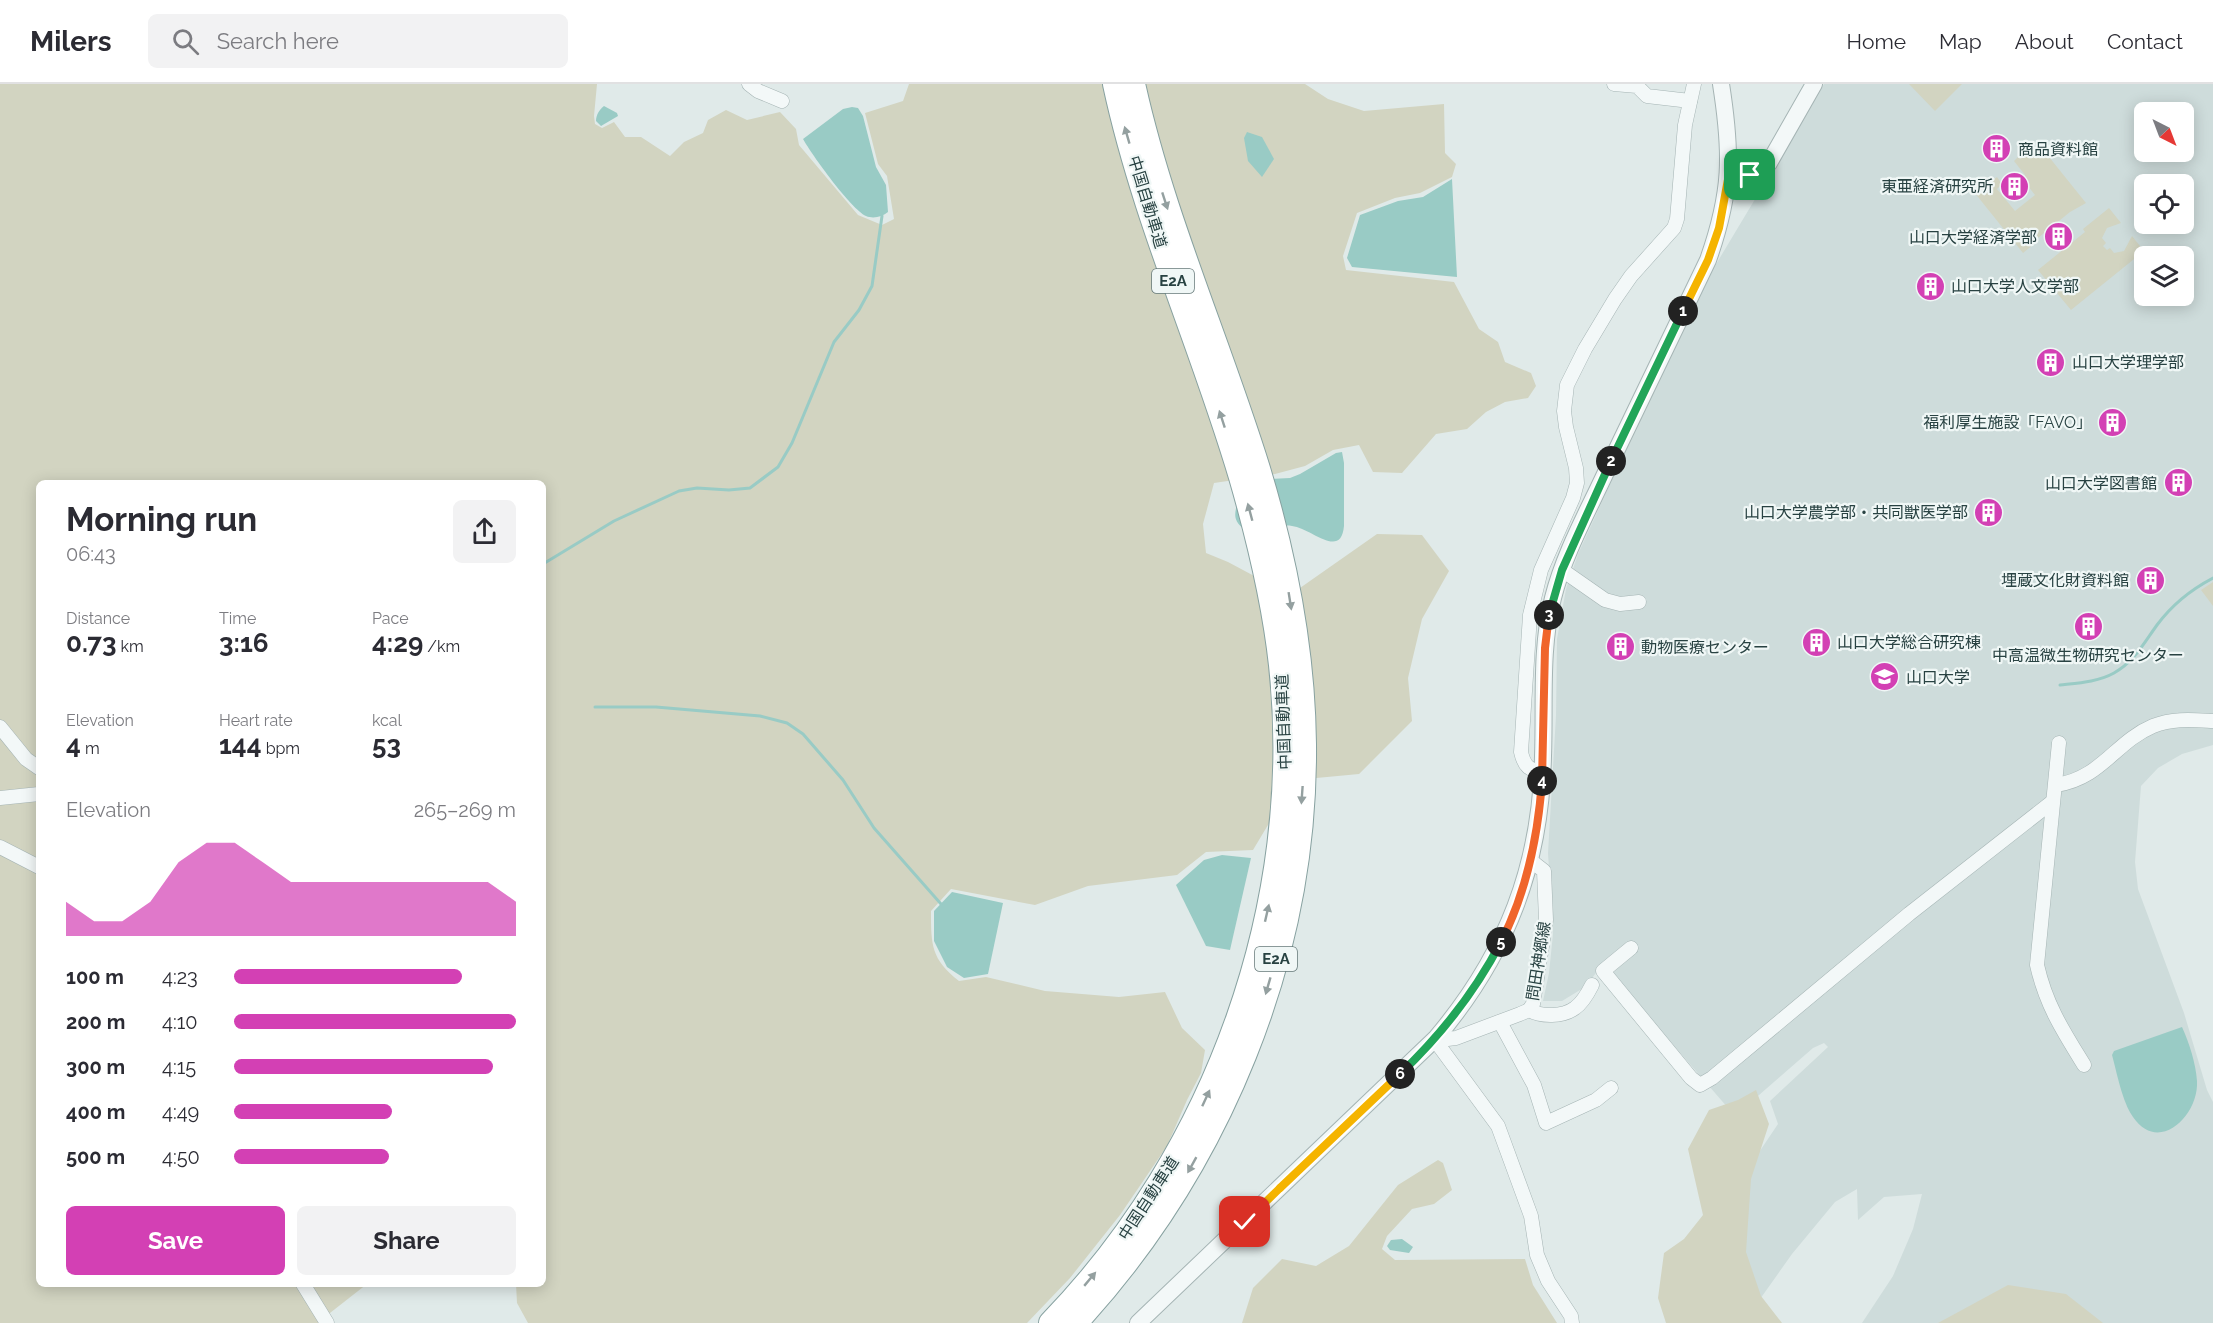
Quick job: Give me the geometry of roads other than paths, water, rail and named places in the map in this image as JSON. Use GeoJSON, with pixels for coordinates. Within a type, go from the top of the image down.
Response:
{"type":"FeatureCollection","features":[{"type":"Feature","properties":{"kind":"highway","name":"中国自動車道"},"geometry":{"type":"LineString","coordinates":[[1115,84],[1122,120],[1141,185],[1249,472]]}},
{"type":"Feature","properties":{"kind":"highway","name":"中国自動車道"},"geometry":{"type":"LineString","coordinates":[[1075,1323],[1107,1289],[1134,1253],[1190,1169],[1238,1074],[1258,1020],[1288,912],[1295,869],[1304,745],[1294,627],[1249,472],[1158,179],[1133,84]]}},
{"type":"Feature","properties":{"kind":"highway","name":"中国自動車道"},"geometry":{"type":"LineString","coordinates":[[1051,1323],[1122,1240],[1174,1159],[1220,1067],[1240,1016],[1255,966],[1276,869],[1285,769],[1281,668],[1269,546]]}},
{"type":"Feature","properties":{"kind":"street"},"geometry":{"type":"LineString","coordinates":[[749,84],[782,101]]}},
{"type":"Feature","properties":{"kind":"street"},"geometry":{"type":"LineString","coordinates":[[1614,84],[1637,86],[1647,96],[1690,102]]}},
{"type":"Feature","properties":{"kind":"street"},"geometry":{"type":"LineString","coordinates":[[1543,773],[1530,770],[1525,766],[1521,752],[1527,639],[1530,615],[1541,570],[1573,498],[1577,483],[1564,411],[1567,385],[1585,349],[1631,276],[1674,228],[1677,219],[1685,126],[1694,84]]}},
{"type":"Feature","properties":{"kind":"street"},"geometry":{"type":"LineString","coordinates":[[1138,1323],[1437,1039],[1490,964],[1513,912],[1530,860],[1541,800],[1545,648],[1552,605],[1562,570],[1708,260],[1719,228],[1729,174],[1728,124],[1721,84]]}},
{"type":"Feature","properties":{"kind":"street"},"geometry":{"type":"LineString","coordinates":[[1729,174],[1750,175],[1764,169],[1773,158],[1814,84]]}},
{"type":"Feature","properties":{"kind":"street"},"geometry":{"type":"LineString","coordinates":[[1562,570],[1605,600],[1620,604],[1639,602]]}},
{"type":"Feature","properties":{"kind":"street"},"geometry":{"type":"LineString","coordinates":[[2056,785],[2068,784],[2087,776],[2138,735],[2154,726],[2175,720],[2213,721]]}},
{"type":"Feature","properties":{"kind":"street"},"geometry":{"type":"LineString","coordinates":[[0,728],[26,759],[36,766]]}},
{"type":"Feature","properties":{"kind":"street"},"geometry":{"type":"LineString","coordinates":[[2059,743],[2037,965],[2043,991],[2059,1025],[2084,1065]]}},
{"type":"Feature","properties":{"kind":"street"},"geometry":{"type":"LineString","coordinates":[[0,798],[36,794]]}},
{"type":"Feature","properties":{"kind":"street"},"geometry":{"type":"LineString","coordinates":[[1631,948],[1604,971],[1691,1078],[1700,1085],[1712,1078],[1909,914],[2052,802]]}},
{"type":"Feature","properties":{"kind":"street"},"geometry":{"type":"LineString","coordinates":[[0,847],[36,865]]}},
{"type":"Feature","properties":{"kind":"street","name":"問田神郷線"},"geometry":{"type":"LineString","coordinates":[[1437,1039],[1456,1038],[1500,1022],[1529,1010],[1533,1004],[1545,920],[1544,871],[1530,860]]}},
{"type":"Feature","properties":{"kind":"street"},"geometry":{"type":"LineString","coordinates":[[1529,1010],[1538,1015],[1563,1014],[1575,1008],[1592,985]]}},
{"type":"Feature","properties":{"kind":"street"},"geometry":{"type":"LineString","coordinates":[[1500,1022],[1534,1085],[1546,1123],[1596,1100],[1611,1088]]}},
{"type":"Feature","properties":{"kind":"street"},"geometry":{"type":"LineString","coordinates":[[1437,1039],[1440,1047],[1498,1126],[1531,1216],[1537,1256],[1548,1281],[1571,1316],[1572,1323]]}},
{"type":"Feature","properties":{"kind":"street"},"geometry":{"type":"LineString","coordinates":[[305,1287],[327,1323]]}},
{"type":"Feature","properties":{"kind":"water"},"geometry":{"type":"Polygon","coordinates":[[[604,106],[617,113],[618,116],[601,126],[596,119],[604,106]]]}},
{"type":"Feature","properties":{"kind":"water"},"geometry":{"type":"Polygon","coordinates":[[[858,108],[863,116],[876,167],[886,185],[888,212],[877,217],[866,216],[851,203],[823,169],[803,139],[843,109],[858,108]]]}},
{"type":"Feature","properties":{"kind":"water"},"geometry":{"type":"Polygon","coordinates":[[[1247,132],[1262,137],[1274,159],[1262,177],[1248,161],[1244,138],[1247,132]]]}},
{"type":"Feature","properties":{"kind":"water"},"geometry":{"type":"Polygon","coordinates":[[[1452,179],[1457,277],[1352,267],[1347,258],[1360,215],[1398,201],[1423,197],[1452,179]]]}},
{"type":"Feature","properties":{"kind":"water"},"geometry":{"type":"Polygon","coordinates":[[[1342,452],[1344,526],[1342,536],[1337,541],[1324,540],[1292,526],[1250,533],[1237,522],[1235,513],[1239,497],[1269,479],[1290,478],[1342,452]]]}},
{"type":"Feature","properties":{"kind":"water"},"geometry":{"type":"Polygon","coordinates":[[[1222,855],[1251,858],[1230,950],[1206,946],[1176,885],[1204,860],[1222,855]]]}},
{"type":"Feature","properties":{"kind":"water"},"geometry":{"type":"Polygon","coordinates":[[[952,892],[1003,903],[988,974],[964,978],[947,967],[934,941],[934,911],[952,892]]]}},
{"type":"Feature","properties":{"kind":"water"},"geometry":{"type":"Polygon","coordinates":[[[2182,1027],[2190,1046],[2195,1068],[2196,1094],[2192,1106],[2176,1126],[2165,1131],[2154,1132],[2143,1128],[2129,1110],[2120,1087],[2112,1055],[2114,1051],[2182,1027]]]}},
{"type":"Feature","properties":{"kind":"water"},"geometry":{"type":"Polygon","coordinates":[[[1402,1239],[1413,1247],[1409,1253],[1390,1250],[1387,1246],[1391,1240],[1402,1239]]]}},
{"type":"Feature","properties":{"kind":"waterway"},"geometry":{"type":"LineString","coordinates":[[546,562],[614,521],[679,491],[697,488],[729,490],[750,488],[778,467],[792,443],[834,342],[859,310],[872,286],[882,216]]}},
{"type":"Feature","properties":{"kind":"waterway"},"geometry":{"type":"LineString","coordinates":[[2060,685],[2095,680],[2121,669],[2138,652],[2175,605],[2197,587],[2213,578]]}},
{"type":"Feature","properties":{"kind":"waterway"},"geometry":{"type":"LineString","coordinates":[[595,707],[656,707],[760,716],[787,723],[803,734],[843,780],[874,828],[941,904]]}},
{"type":"Feature","properties":{"kind":"place","name":"商品資料館"},"geometry":{"type":"Point","coordinates":[1997,149]}},
{"type":"Feature","properties":{"kind":"place","name":"東亜経済研究所"},"geometry":{"type":"Point","coordinates":[2014,186]}},
{"type":"Feature","properties":{"kind":"place","name":"山口大学経済学部"},"geometry":{"type":"Point","coordinates":[2058,237]}},
{"type":"Feature","properties":{"kind":"place","name":"山口大学人文学部"},"geometry":{"type":"Point","coordinates":[1930,286]}},
{"type":"Feature","properties":{"kind":"place","name":"山口大学理学部"},"geometry":{"type":"Point","coordinates":[2051,362]}},
{"type":"Feature","properties":{"kind":"place","name":"福利厚生施設「FAVO」"},"geometry":{"type":"Point","coordinates":[2113,422]}},
{"type":"Feature","properties":{"kind":"place","name":"山口大学図書館"},"geometry":{"type":"Point","coordinates":[2178,483]}},
{"type":"Feature","properties":{"kind":"place","name":"山口大学農学部・共同獣医学部"},"geometry":{"type":"Point","coordinates":[1989,512]}},
{"type":"Feature","properties":{"kind":"place","name":"埋蔵文化財資料館"},"geometry":{"type":"Point","coordinates":[2150,580]}},
{"type":"Feature","properties":{"kind":"place","name":"中高温微生物研究センター"},"geometry":{"type":"Point","coordinates":[2088,627]}},
{"type":"Feature","properties":{"kind":"place","name":"山口大学総合研究棟"},"geometry":{"type":"Point","coordinates":[1816,642]}},
{"type":"Feature","properties":{"kind":"place","name":"動物医療センター"},"geometry":{"type":"Point","coordinates":[1620,647]}},
{"type":"Feature","properties":{"kind":"place","name":"山口大学"},"geometry":{"type":"Point","coordinates":[1885,677]}}]}
